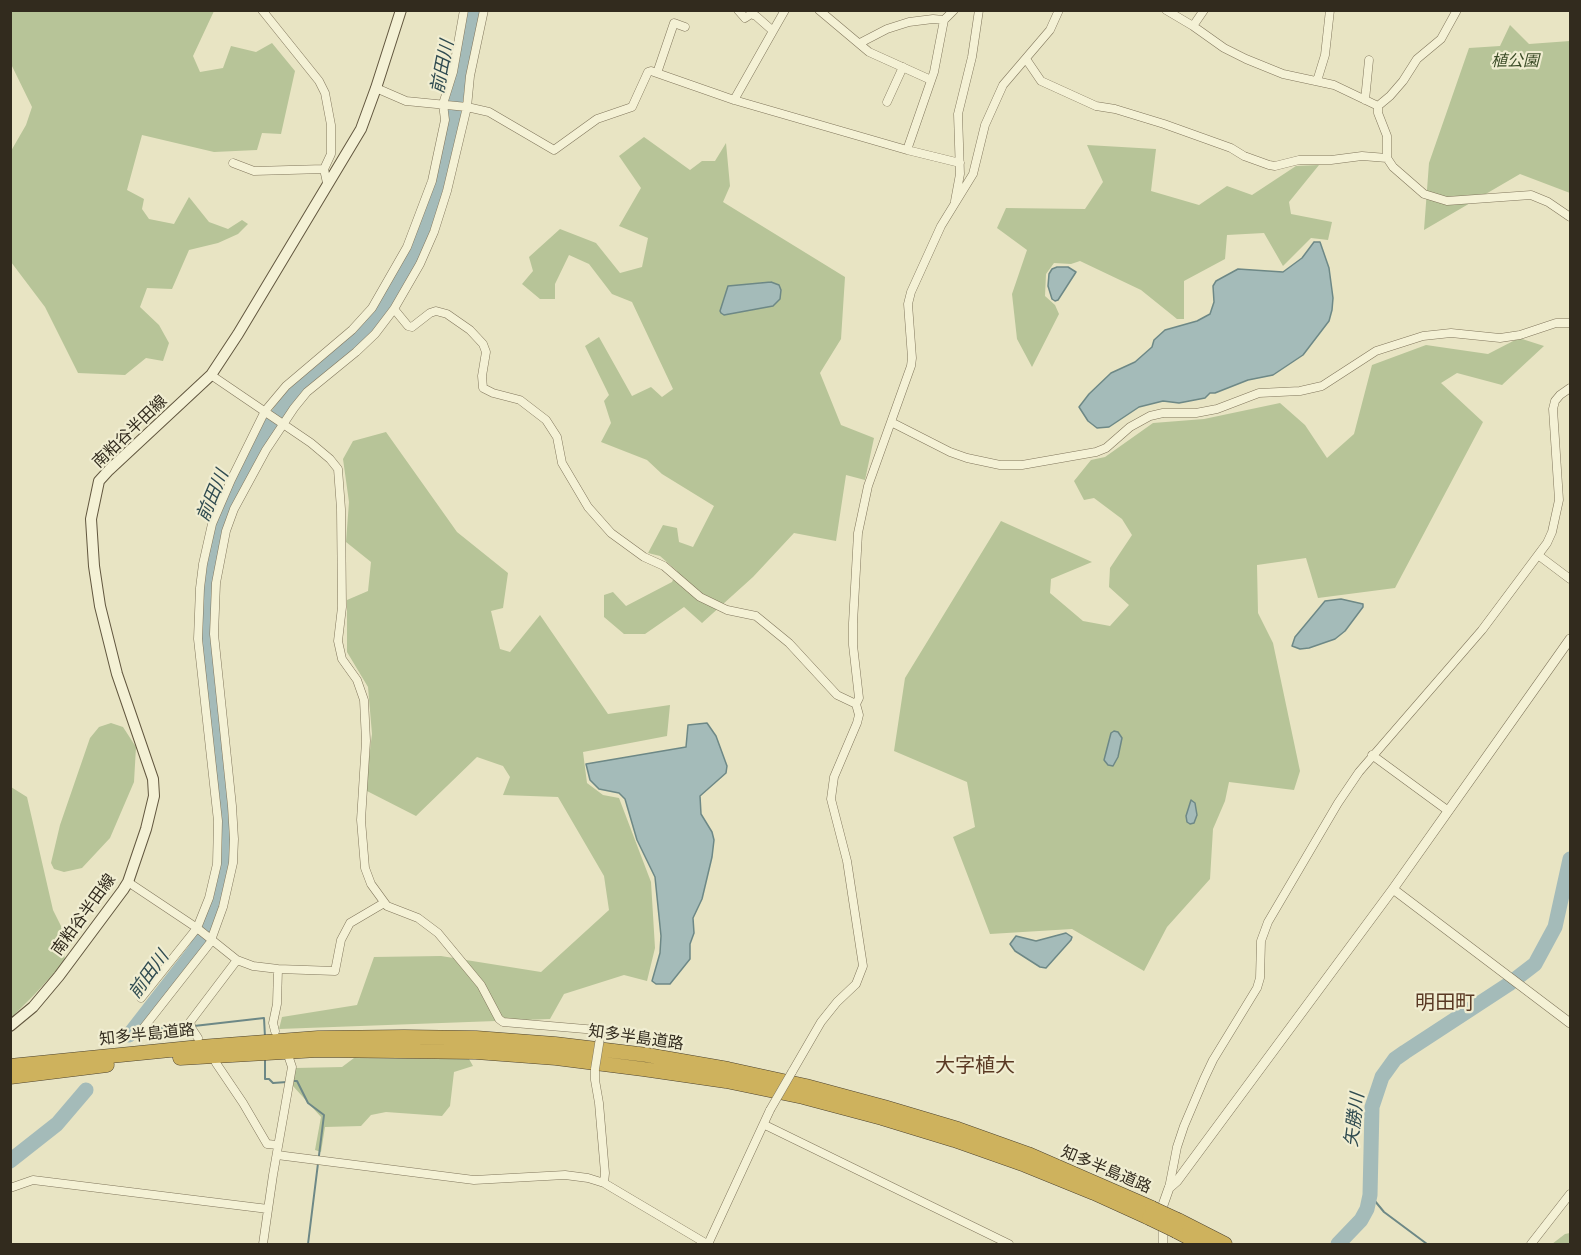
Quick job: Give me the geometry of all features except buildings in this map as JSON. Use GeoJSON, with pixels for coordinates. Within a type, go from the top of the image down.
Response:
{"type":"FeatureCollection","features":[{"type":"Feature","properties":{"kind":"highway","name":"知多半島道路"},"geometry":{"type":"LineString","coordinates":[[10,1066],[318,1038],[404,1037],[555,1044],[647,1055],[806,1086],[958,1129],[1028,1154],[1177,1226],[1225,1245]]}},
{"type":"Feature","properties":{"kind":"highway","name":"知多半島道路"},"geometry":{"type":"LineString","coordinates":[[10,1077],[190,1057],[318,1050],[476,1052],[644,1068],[764,1088],[882,1118],[1025,1165],[1150,1213]]}},
{"type":"Feature","properties":{"kind":"highway","name":"知多半島道路"},"geometry":{"type":"LineString","coordinates":[[1177,1226],[1201,1245]]}},
{"type":"Feature","properties":{"kind":"main road","name":"南粕谷半田線"},"geometry":{"type":"LineString","coordinates":[[10,1026],[33,1007],[59,976],[128,882],[146,829],[154,796],[153,779],[119,682],[99,606],[91,519],[99,481],[211,375],[361,129],[401,10]]}},
{"type":"Feature","properties":{"kind":"street"},"geometry":{"type":"LineString","coordinates":[[262,10],[319,81],[325,93],[331,125],[331,154],[324,169],[327,183]]}},
{"type":"Feature","properties":{"kind":"street"},"geometry":{"type":"LineString","coordinates":[[141,998],[197,928],[209,898],[216,864],[218,820],[198,639],[198,609],[207,541],[220,505],[267,413],[286,386],[352,330],[372,308],[407,247],[432,182],[446,120],[443,104],[453,72],[464,10]]}},
{"type":"Feature","properties":{"kind":"street"},"geometry":{"type":"LineString","coordinates":[[141,1031],[211,939],[229,888],[234,839],[214,634],[216,583],[220,555],[234,509],[282,423],[308,392],[367,342],[394,309],[420,264],[434,232],[447,191],[467,107],[470,76],[484,10]]}},
{"type":"Feature","properties":{"kind":"street"},"geometry":{"type":"LineString","coordinates":[[738,10],[745,18],[751,14],[756,16],[772,31]]}},
{"type":"Feature","properties":{"kind":"street"},"geometry":{"type":"LineString","coordinates":[[734,100],[785,10]]}},
{"type":"Feature","properties":{"kind":"street"},"geometry":{"type":"LineString","coordinates":[[819,10],[860,43],[861,47],[931,80]]}},
{"type":"Feature","properties":{"kind":"street"},"geometry":{"type":"LineString","coordinates":[[907,150],[931,80],[944,20],[954,10]]}},
{"type":"Feature","properties":{"kind":"street"},"geometry":{"type":"LineString","coordinates":[[955,202],[960,163],[958,114],[972,57],[979,10]]}},
{"type":"Feature","properties":{"kind":"street"},"geometry":{"type":"LineString","coordinates":[[856,704],[860,698],[853,645],[853,623],[858,533],[868,486],[911,366],[908,304],[911,292],[941,226],[973,174],[985,125],[1003,86],[1050,30],[1059,10]]}},
{"type":"Feature","properties":{"kind":"street"},"geometry":{"type":"LineString","coordinates":[[1166,10],[1224,48],[1262,66],[1283,74],[1334,85],[1378,106]]}},
{"type":"Feature","properties":{"kind":"street"},"geometry":{"type":"LineString","coordinates":[[1193,26],[1204,10]]}},
{"type":"Feature","properties":{"kind":"street"},"geometry":{"type":"LineString","coordinates":[[1317,81],[1325,55],[1330,10]]}},
{"type":"Feature","properties":{"kind":"street"},"geometry":{"type":"LineString","coordinates":[[1378,106],[1403,81],[1417,59],[1441,39],[1457,10]]}},
{"type":"Feature","properties":{"kind":"street"},"geometry":{"type":"LineString","coordinates":[[860,43],[887,29],[909,22],[944,20]]}},
{"type":"Feature","properties":{"kind":"street"},"geometry":{"type":"LineString","coordinates":[[657,73],[674,23],[685,27]]}},
{"type":"Feature","properties":{"kind":"street"},"geometry":{"type":"LineString","coordinates":[[1026,59],[1041,81],[1096,106],[1115,109],[1164,124],[1232,148],[1244,156],[1269,165],[1275,166],[1299,160],[1331,160],[1362,156],[1387,158]]}},
{"type":"Feature","properties":{"kind":"street"},"geometry":{"type":"LineString","coordinates":[[1365,100],[1370,60]]}},
{"type":"Feature","properties":{"kind":"street"},"geometry":{"type":"LineString","coordinates":[[887,102],[903,67]]}},
{"type":"Feature","properties":{"kind":"street"},"geometry":{"type":"LineString","coordinates":[[376,88],[406,101],[467,107],[489,112],[554,150],[597,119],[632,107],[648,72],[657,73],[734,100],[960,163]]}},
{"type":"Feature","properties":{"kind":"street"},"geometry":{"type":"LineString","coordinates":[[1378,106],[1378,113],[1388,136],[1387,158],[1393,167],[1424,194],[1437,199],[1470,200],[1531,195],[1548,202],[1570,217]]}},
{"type":"Feature","properties":{"kind":"street"},"geometry":{"type":"LineString","coordinates":[[233,163],[254,171],[324,169]]}},
{"type":"Feature","properties":{"kind":"street"},"geometry":{"type":"LineString","coordinates":[[277,1155],[474,1180],[565,1175],[604,1183],[707,1245],[765,1125],[770,1110],[821,1022],[856,984],[863,966],[847,861],[831,800],[834,777],[860,715],[856,704],[837,695],[789,643],[756,616],[727,610],[700,597],[664,566],[644,557],[611,534],[588,507],[562,464],[561,449],[553,429],[546,420],[520,400],[483,388],[482,376],[486,352],[483,344],[470,330],[447,314],[436,311],[412,327],[408,326],[394,309]]}},
{"type":"Feature","properties":{"kind":"street"},"geometry":{"type":"LineString","coordinates":[[891,422],[950,452],[967,458],[1000,465],[1022,465],[1096,452],[1106,448],[1130,427],[1150,416],[1163,413],[1196,413],[1217,409],[1259,393],[1316,388],[1376,351],[1423,336],[1451,333],[1500,338],[1520,335],[1556,323],[1570,322]]}},
{"type":"Feature","properties":{"kind":"street"},"geometry":{"type":"LineString","coordinates":[[211,375],[282,423],[330,459],[338,469],[342,607],[338,641],[342,659],[357,680],[364,700],[366,741],[360,801],[362,846],[368,877],[384,903],[418,918],[438,933],[481,985],[499,1019],[503,1022],[597,1030],[601,1033],[594,1080],[599,1103],[604,1183]]}},
{"type":"Feature","properties":{"kind":"street"},"geometry":{"type":"LineString","coordinates":[[1163,1245],[1164,1205],[1180,1136],[1213,1060],[1257,988],[1260,978],[1263,932],[1338,803],[1372,755],[1482,630],[1547,543],[1552,532],[1559,500],[1553,409],[1555,401],[1570,388]]}},
{"type":"Feature","properties":{"kind":"street"},"geometry":{"type":"LineString","coordinates":[[1538,555],[1570,579]]}},
{"type":"Feature","properties":{"kind":"street"},"geometry":{"type":"LineString","coordinates":[[1169,1188],[1183,1173],[1393,889],[1570,639]]}},
{"type":"Feature","properties":{"kind":"street"},"geometry":{"type":"LineString","coordinates":[[1372,755],[1447,810]]}},
{"type":"Feature","properties":{"kind":"street"},"geometry":{"type":"LineString","coordinates":[[128,882],[197,928],[237,960],[253,966],[278,969],[335,971],[341,940],[350,923],[384,903]]}},
{"type":"Feature","properties":{"kind":"street"},"geometry":{"type":"LineString","coordinates":[[1393,889],[1570,1023]]}},
{"type":"Feature","properties":{"kind":"street"},"geometry":{"type":"LineString","coordinates":[[198,1038],[190,1022],[237,960]]}},
{"type":"Feature","properties":{"kind":"street"},"geometry":{"type":"LineString","coordinates":[[275,1031],[273,1023],[277,1004],[278,969]]}},
{"type":"Feature","properties":{"kind":"street"},"geometry":{"type":"LineString","coordinates":[[263,1245],[292,1067],[289,1058]]}},
{"type":"Feature","properties":{"kind":"street"},"geometry":{"type":"LineString","coordinates":[[216,1063],[267,1144],[278,1146]]}},
{"type":"Feature","properties":{"kind":"street"},"geometry":{"type":"LineString","coordinates":[[765,1125],[1009,1245]]}},
{"type":"Feature","properties":{"kind":"street"},"geometry":{"type":"LineString","coordinates":[[10,1188],[33,1180],[268,1209]]}},
{"type":"Feature","properties":{"kind":"street"},"geometry":{"type":"LineString","coordinates":[[1531,1245],[1570,1194]]}},
{"type":"Feature","properties":{"kind":"green space"},"geometry":{"type":"Polygon","coordinates":[[[11,10],[214,11],[193,56],[200,72],[223,68],[231,46],[256,52],[272,43],[295,71],[281,134],[262,133],[257,150],[214,152],[142,135],[127,190],[144,199],[142,209],[149,219],[174,224],[189,197],[209,222],[228,229],[242,220],[248,224],[238,234],[218,243],[189,250],[172,289],[147,288],[140,307],[159,325],[169,343],[163,361],[146,358],[125,375],[78,373],[45,307],[11,262],[11,151],[26,125],[32,107],[11,64],[11,10]]]}},
{"type":"Feature","properties":{"kind":"green space","name":"植公園"},"geometry":{"type":"Polygon","coordinates":[[[1510,25],[1529,44],[1570,41],[1570,193],[1520,174],[1424,230],[1429,163],[1469,48],[1500,46],[1510,25]]]}},
{"type":"Feature","properties":{"kind":"green space"},"geometry":{"type":"Polygon","coordinates":[[[644,137],[690,170],[702,161],[715,161],[726,143],[730,186],[723,202],[845,277],[841,339],[820,373],[841,425],[874,438],[865,480],[846,475],[836,541],[794,533],[753,577],[702,623],[684,607],[645,634],[624,634],[604,617],[604,595],[613,592],[626,606],[672,582],[677,571],[660,556],[648,553],[663,525],[677,528],[679,542],[693,547],[714,506],[662,474],[647,460],[601,442],[611,423],[604,401],[609,395],[585,346],[599,337],[632,396],[651,387],[662,397],[673,389],[632,302],[612,294],[589,264],[569,255],[555,284],[555,299],[540,299],[522,284],[533,271],[529,257],[560,229],[596,243],[620,273],[642,267],[648,238],[619,226],[641,188],[619,156],[644,137]]]}},
{"type":"Feature","properties":{"kind":"green space"},"geometry":{"type":"Polygon","coordinates":[[[1087,145],[1156,149],[1151,191],[1199,205],[1227,186],[1252,195],[1296,166],[1319,165],[1289,202],[1291,214],[1332,222],[1328,240],[1311,238],[1283,266],[1264,233],[1227,235],[1225,259],[1184,281],[1184,319],[1177,319],[1141,290],[1080,261],[1071,264],[1054,263],[1046,274],[1045,296],[1055,305],[1059,314],[1032,367],[1017,339],[1012,294],[1027,250],[997,228],[1006,208],[1085,209],[1103,182],[1087,145]]]}},
{"type":"Feature","properties":{"kind":"green space"},"geometry":{"type":"Polygon","coordinates":[[[1519,338],[1544,346],[1502,385],[1457,373],[1441,383],[1483,422],[1395,588],[1318,598],[1306,558],[1257,565],[1258,613],[1273,643],[1300,771],[1294,790],[1229,782],[1225,801],[1213,829],[1210,879],[1167,927],[1144,971],[1072,929],[990,934],[953,837],[975,827],[967,782],[894,751],[905,678],[1001,521],[1092,562],[1051,579],[1050,593],[1083,621],[1110,626],[1129,605],[1109,587],[1110,568],[1132,535],[1122,519],[1094,498],[1084,500],[1074,481],[1091,460],[1105,457],[1153,423],[1204,419],[1280,403],[1305,425],[1327,458],[1354,434],[1372,365],[1426,345],[1488,354],[1519,338]]]}},
{"type":"Feature","properties":{"kind":"green space"},"geometry":{"type":"Polygon","coordinates":[[[386,432],[457,532],[508,573],[503,608],[491,611],[500,649],[510,652],[540,615],[608,714],[670,705],[667,736],[583,752],[587,783],[603,795],[619,798],[651,882],[655,948],[647,981],[624,975],[564,994],[550,1019],[279,1029],[282,1017],[357,1005],[374,957],[441,956],[541,972],[609,910],[604,876],[558,797],[503,795],[510,777],[503,766],[477,757],[416,816],[365,790],[372,734],[368,687],[347,652],[347,600],[368,591],[371,562],[346,542],[349,502],[343,459],[353,441],[386,432]]]}},
{"type":"Feature","properties":{"kind":"green space"},"geometry":{"type":"Polygon","coordinates":[[[111,723],[123,727],[136,747],[134,782],[110,838],[82,868],[64,872],[54,869],[51,863],[60,825],[90,738],[99,727],[111,723]]]}},
{"type":"Feature","properties":{"kind":"green space"},"geometry":{"type":"Polygon","coordinates":[[[11,787],[27,797],[53,910],[61,926],[65,961],[11,1018],[11,787]]]}},
{"type":"Feature","properties":{"kind":"green space"},"geometry":{"type":"Polygon","coordinates":[[[354,1058],[469,1059],[473,1066],[454,1072],[450,1106],[442,1116],[386,1112],[371,1115],[361,1126],[325,1127],[321,1152],[315,1150],[321,1117],[293,1086],[295,1068],[342,1067],[354,1058]]]}},
{"type":"Feature","properties":{"kind":"green space"},"geometry":{"type":"Polygon","coordinates":[[[1570,1233],[1570,1244],[1552,1244],[1565,1234],[1570,1233]]]}},
{"type":"Feature","properties":{"kind":"water"},"geometry":{"type":"Polygon","coordinates":[[[1314,242],[1320,242],[1329,268],[1333,298],[1332,310],[1329,321],[1303,355],[1273,375],[1248,380],[1210,393],[1205,398],[1179,403],[1163,401],[1139,407],[1109,427],[1097,428],[1088,421],[1079,407],[1111,373],[1135,362],[1152,347],[1154,340],[1165,330],[1197,321],[1210,314],[1214,302],[1213,286],[1216,281],[1238,269],[1283,272],[1302,258],[1314,242]]]}},
{"type":"Feature","properties":{"kind":"water"},"geometry":{"type":"Polygon","coordinates":[[[1057,267],[1068,267],[1076,272],[1058,300],[1055,301],[1052,299],[1048,286],[1049,274],[1057,267]]]}},
{"type":"Feature","properties":{"kind":"water"},"geometry":{"type":"Polygon","coordinates":[[[771,282],[779,285],[781,290],[780,299],[773,306],[724,315],[721,313],[728,286],[771,282]]]}},
{"type":"Feature","properties":{"kind":"water"},"geometry":{"type":"Polygon","coordinates":[[[1341,599],[1363,604],[1345,631],[1335,639],[1309,648],[1300,649],[1292,646],[1295,637],[1325,601],[1341,599]]]}},
{"type":"Feature","properties":{"kind":"water"},"geometry":{"type":"Polygon","coordinates":[[[707,723],[716,736],[727,766],[726,773],[700,796],[701,814],[714,840],[712,857],[702,899],[693,918],[694,933],[690,944],[690,959],[670,984],[656,984],[652,981],[660,953],[661,936],[655,877],[637,840],[625,799],[619,793],[599,789],[590,780],[586,764],[686,747],[688,725],[707,723]]]}},
{"type":"Feature","properties":{"kind":"water"},"geometry":{"type":"Polygon","coordinates":[[[1118,732],[1122,738],[1118,757],[1113,766],[1108,765],[1104,760],[1111,733],[1118,732]]]}},
{"type":"Feature","properties":{"kind":"water"},"geometry":{"type":"Polygon","coordinates":[[[1191,800],[1195,803],[1197,815],[1194,823],[1190,824],[1186,816],[1191,800]]]}},
{"type":"Feature","properties":{"kind":"water"},"geometry":{"type":"Polygon","coordinates":[[[1066,933],[1072,937],[1071,940],[1046,968],[1040,967],[1015,951],[1010,944],[1016,936],[1036,941],[1066,933]]]}},
{"type":"Feature","properties":{"kind":"waterway","name":"前田川"},"geometry":{"type":"LineString","coordinates":[[129,1035],[195,950],[215,907],[224,866],[225,824],[206,638],[207,587],[217,534],[240,478],[267,430],[292,395],[370,327],[407,270],[430,215],[443,171],[473,10]]}},
{"type":"Feature","properties":{"kind":"waterway","name":"矢勝川"},"geometry":{"type":"LineString","coordinates":[[1338,1244],[1361,1220],[1367,1209],[1370,1195],[1372,1107],[1382,1077],[1395,1059],[1509,984],[1535,964],[1555,927],[1570,859]]}},
{"type":"Feature","properties":{"kind":"waterway"},"geometry":{"type":"LineString","coordinates":[[194,1026],[264,1018],[265,1037]]}},
{"type":"Feature","properties":{"kind":"waterway"},"geometry":{"type":"LineString","coordinates":[[148,1027],[151,1029],[188,1026]]}},
{"type":"Feature","properties":{"kind":"waterway"},"geometry":{"type":"LineString","coordinates":[[265,1058],[265,1079],[273,1083],[287,1082]]}},
{"type":"Feature","properties":{"kind":"waterway"},"geometry":{"type":"LineString","coordinates":[[293,1081],[297,1081],[308,1103],[324,1115],[308,1244]]}},
{"type":"Feature","properties":{"kind":"waterway","name":"前田川"},"geometry":{"type":"LineString","coordinates":[[10,1161],[57,1124],[86,1090]]}},
{"type":"Feature","properties":{"kind":"waterway"},"geometry":{"type":"LineString","coordinates":[[1370,1195],[1384,1212],[1427,1244]]}},
{"type":"Feature","properties":{"kind":"district","name":"明田町"},"geometry":{"type":"Point","coordinates":[1445,1003]}},
{"type":"Feature","properties":{"kind":"district","name":"大字植大"},"geometry":{"type":"Point","coordinates":[975,1066]}}]}
